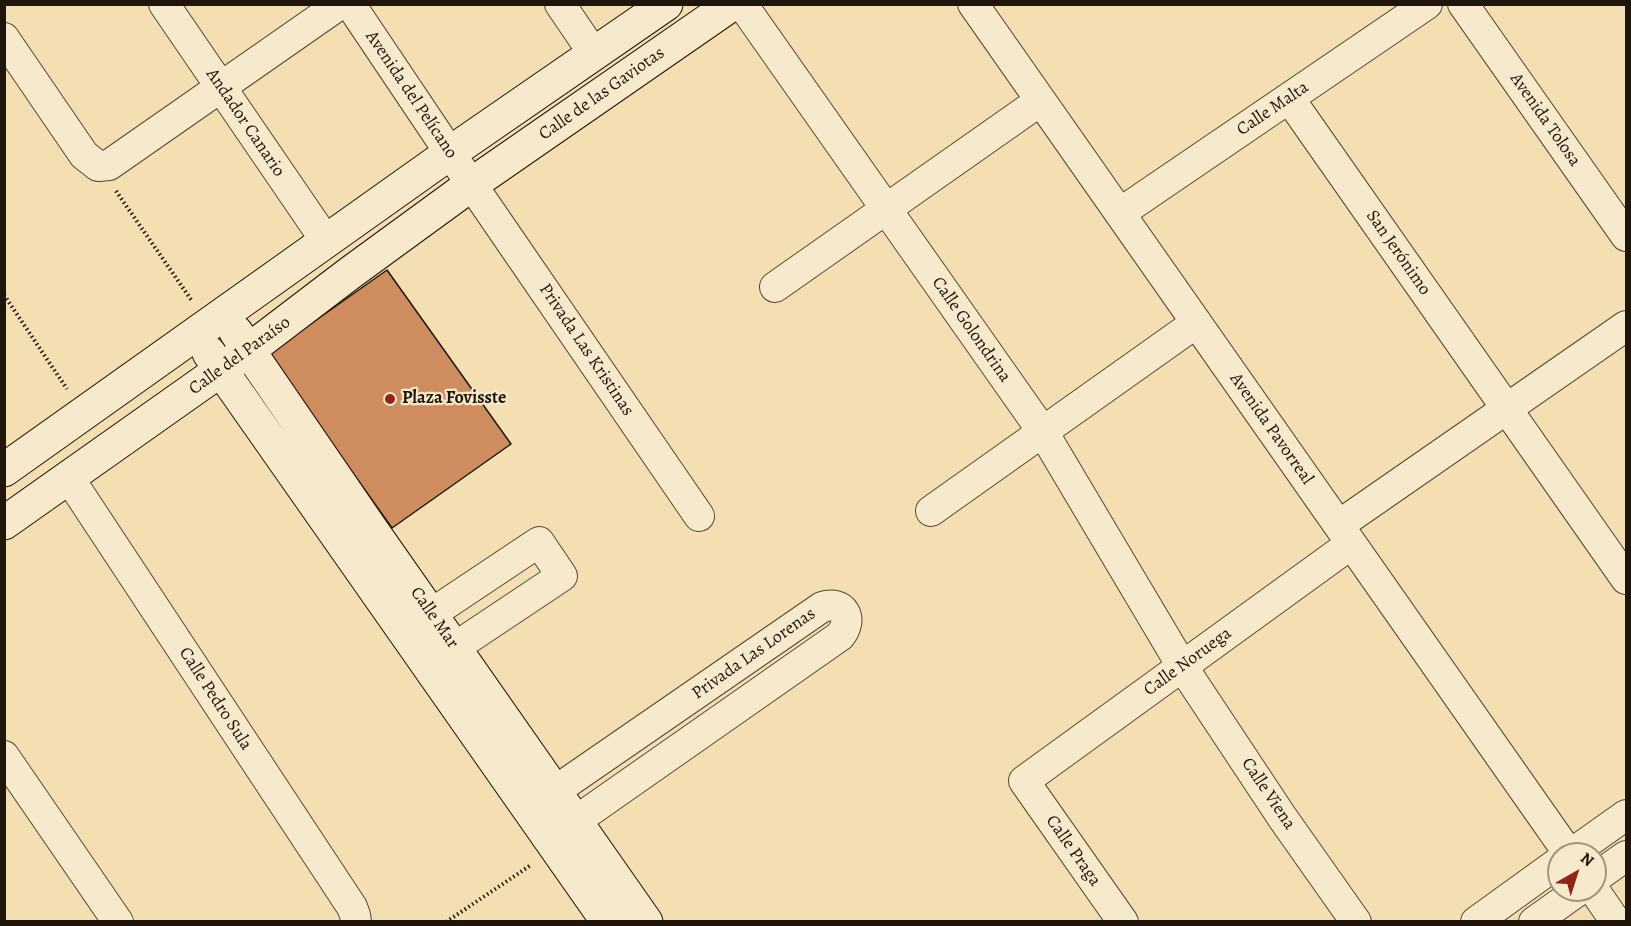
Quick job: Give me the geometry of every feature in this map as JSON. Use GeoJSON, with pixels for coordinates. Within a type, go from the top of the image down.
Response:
{"type":"FeatureCollection","features":[{"type":"Feature","properties":{"kind":"street","name":"Andador Canario"},"geometry":{"type":"LineString","coordinates":[[164,4],[326,241]]}},
{"type":"Feature","properties":{"kind":"street"},"geometry":{"type":"LineString","coordinates":[[4,38],[84,155],[98,166],[109,165],[340,4]]}},
{"type":"Feature","properties":{"kind":"street","name":"Avenida del Pelícano"},"geometry":{"type":"LineString","coordinates":[[350,4],[472,184]]}},
{"type":"Feature","properties":{"kind":"street"},"geometry":{"type":"LineString","coordinates":[[560,4],[594,54]]}},
{"type":"Feature","properties":{"kind":"street","name":"Calle de las Gaviotas"},"geometry":{"type":"LineString","coordinates":[[450,153],[666,4]]}},
{"type":"Feature","properties":{"kind":"street","name":"Calle de las Gaviotas"},"geometry":{"type":"LineString","coordinates":[[472,184],[732,4]]}},
{"type":"Feature","properties":{"kind":"street","name":"Calle Golondrina"},"geometry":{"type":"LineString","coordinates":[[742,4],[1042,432],[1182,666]]}},
{"type":"Feature","properties":{"kind":"street","name":"Avenida Pavorreal"},"geometry":{"type":"LineString","coordinates":[[973,4],[1562,842]]}},
{"type":"Feature","properties":{"kind":"street","name":"Calle Malta"},"geometry":{"type":"LineString","coordinates":[[1120,213],[1427,4]]}},
{"type":"Feature","properties":{"kind":"street","name":"Avenida Tolosa"},"geometry":{"type":"LineString","coordinates":[[1463,4],[1626,236]]}},
{"type":"Feature","properties":{"kind":"street","name":"San Jerónimo"},"geometry":{"type":"LineString","coordinates":[[1289,98],[1626,579]]}},
{"type":"Feature","properties":{"kind":"street"},"geometry":{"type":"LineString","coordinates":[[775,287],[1040,101]]}},
{"type":"Feature","properties":{"kind":"street"},"geometry":{"type":"LineString","coordinates":[[4,470],[450,153]]}},
{"type":"Feature","properties":{"kind":"street","name":"Calle del Paraíso"},"geometry":{"type":"LineString","coordinates":[[4,523],[249,350],[472,184]]}},
{"type":"Feature","properties":{"kind":"street","name":"Privada Las Kristinas"},"geometry":{"type":"LineString","coordinates":[[472,184],[699,516]]}},
{"type":"Feature","properties":{"kind":"street","name":"Calle Mar"},"geometry":{"type":"LineString","coordinates":[[224,314],[454,648],[542,799],[608,921]]}},
{"type":"Feature","properties":{"kind":"street"},"geometry":{"type":"LineString","coordinates":[[931,511],[1196,323]]}},
{"type":"Feature","properties":{"kind":"street","name":"Calle Noruega"},"geometry":{"type":"LineString","coordinates":[[1024,781],[1182,666],[1507,409],[1626,326]]}},
{"type":"Feature","properties":{"kind":"street","name":"Calle Mar"},"geometry":{"type":"LineString","coordinates":[[195,334],[542,799]]}},
{"type":"Feature","properties":{"kind":"street","name":"Calle Pedro Sula"},"geometry":{"type":"LineString","coordinates":[[69,477],[352,907],[356,921]]}},
{"type":"Feature","properties":{"kind":"street"},"geometry":{"type":"LineString","coordinates":[[431,614],[539,542],[562,576],[454,648]]}},
{"type":"Feature","properties":{"kind":"street","name":"Privada Las Lorenas"},"geometry":{"type":"LineString","coordinates":[[542,799],[822,607],[837,606],[844,612],[847,619],[846,629],[840,636],[561,836]]}},
{"type":"Feature","properties":{"kind":"street","name":"Calle Viena"},"geometry":{"type":"LineString","coordinates":[[1182,666],[1282,817],[1356,921]]}},
{"type":"Feature","properties":{"kind":"street"},"geometry":{"type":"LineString","coordinates":[[4,756],[118,921]]}},
{"type":"Feature","properties":{"kind":"street","name":"Calle Praga"},"geometry":{"type":"LineString","coordinates":[[1024,781],[1123,921]]}},
{"type":"Feature","properties":{"kind":"street"},"geometry":{"type":"LineString","coordinates":[[1587,842],[1626,815]]}},
{"type":"Feature","properties":{"kind":"street","name":"Calle Mar"},"geometry":{"type":"LineString","coordinates":[[561,836],[646,921]]}},
{"type":"Feature","properties":{"kind":"street"},"geometry":{"type":"LineString","coordinates":[[1607,870],[1626,856]]}},
{"type":"Feature","properties":{"kind":"street"},"geometry":{"type":"LineString","coordinates":[[1476,921],[1547,871]]}},
{"type":"Feature","properties":{"kind":"street"},"geometry":{"type":"LineString","coordinates":[[1534,921],[1562,902]]}},
{"type":"Feature","properties":{"kind":"street"},"geometry":{"type":"LineString","coordinates":[[1603,902],[1616,921]]}},
{"type":"Feature","properties":{"kind":"path"},"geometry":{"type":"LineString","coordinates":[[98,166],[195,305],[224,314]]}},
{"type":"Feature","properties":{"kind":"path"},"geometry":{"type":"LineString","coordinates":[[4,294],[84,414]]}},
{"type":"Feature","properties":{"kind":"path"},"geometry":{"type":"LineString","coordinates":[[446,921],[561,836]]}},
{"type":"Feature","properties":{"kind":"building","name":"Plaza Fovisste"},"geometry":{"type":"Polygon","coordinates":[[[387,270],[511,444],[392,528],[268,354],[387,270]]]}},
{"type":"Feature","properties":{"kind":"place","name":"Plaza Fovisste"},"geometry":{"type":"Point","coordinates":[390,399]}}]}
